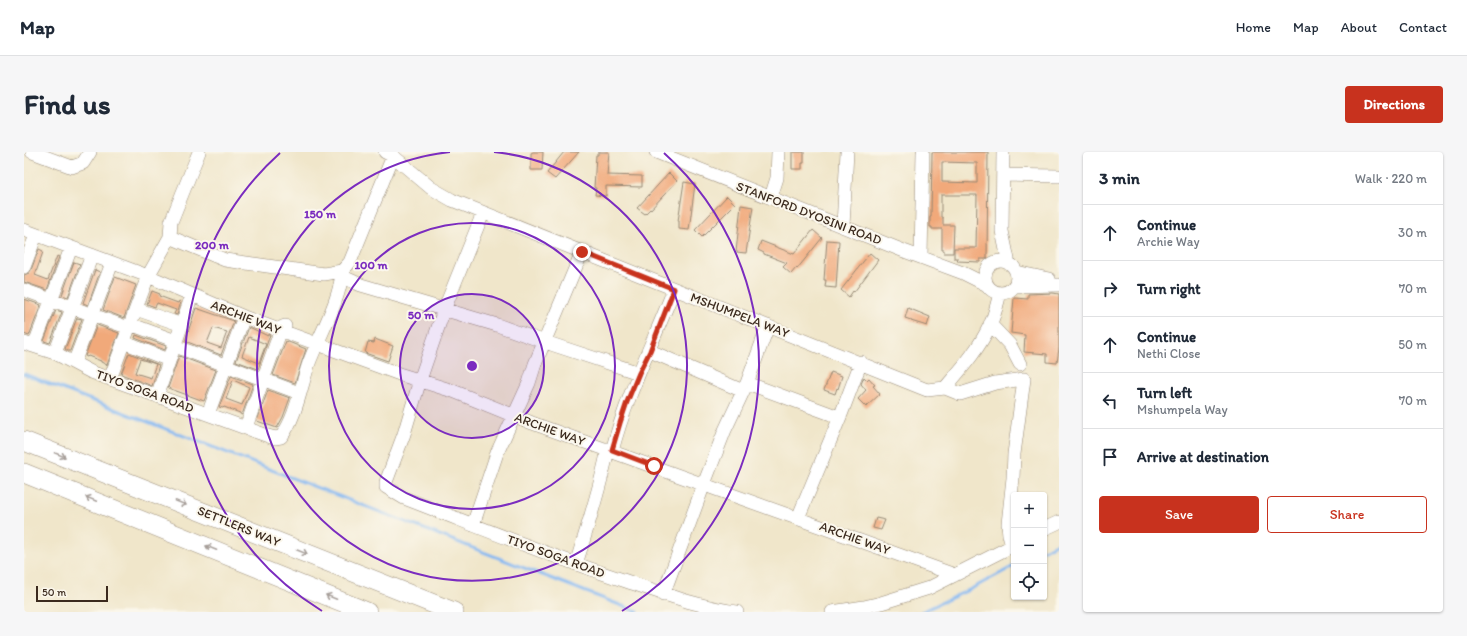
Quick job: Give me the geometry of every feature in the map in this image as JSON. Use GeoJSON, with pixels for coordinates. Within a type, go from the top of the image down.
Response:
{"type":"FeatureCollection","features":[{"type":"Feature","properties":{"kind":"highway","name":"SETTLERS WAY"},"geometry":{"type":"LineString","coordinates":[[24,441],[447,609],[459,612]]}},
{"type":"Feature","properties":{"kind":"highway"},"geometry":{"type":"LineString","coordinates":[[24,473],[367,612]]}},
{"type":"Feature","properties":{"kind":"street"},"geometry":{"type":"LineString","coordinates":[[32,152],[72,167],[83,163],[90,152]]}},
{"type":"Feature","properties":{"kind":"street"},"geometry":{"type":"LineString","coordinates":[[110,378],[148,276],[170,237],[171,222],[199,152]]}},
{"type":"Feature","properties":{"kind":"street","name":"STANFORD DYOSINI ROAD"},"geometry":{"type":"LineString","coordinates":[[656,152],[921,257],[963,272],[987,285]]}},
{"type":"Feature","properties":{"kind":"street"},"geometry":{"type":"LineString","coordinates":[[771,197],[777,178],[778,152]]}},
{"type":"Feature","properties":{"kind":"street"},"geometry":{"type":"LineString","coordinates":[[843,226],[847,152]]}},
{"type":"Feature","properties":{"kind":"street"},"geometry":{"type":"LineString","coordinates":[[921,257],[923,152]]}},
{"type":"Feature","properties":{"kind":"street"},"geometry":{"type":"LineString","coordinates":[[1003,152],[1002,231],[1012,268],[1016,277],[1014,286]]}},
{"type":"Feature","properties":{"kind":"street"},"geometry":{"type":"LineString","coordinates":[[24,290],[175,343],[226,366],[299,393],[337,294],[342,274],[352,256],[389,154]]}},
{"type":"Feature","properties":{"kind":"street","name":"MSHUMPELA WAY"},"geometry":{"type":"LineString","coordinates":[[389,154],[440,194],[483,213],[861,362],[927,390],[946,388]]}},
{"type":"Feature","properties":{"kind":"street"},"geometry":{"type":"LineString","coordinates":[[1003,175],[1059,176]]}},
{"type":"Feature","properties":{"kind":"street"},"geometry":{"type":"LineString","coordinates":[[420,380],[444,310],[483,213]]}},
{"type":"Feature","properties":{"kind":"street"},"geometry":{"type":"LineString","coordinates":[[1002,231],[990,266],[986,272],[985,279],[987,285],[995,292],[1000,293],[1006,292],[1014,286],[1059,285]]}},
{"type":"Feature","properties":{"kind":"street"},"geometry":{"type":"LineString","coordinates":[[24,267],[30,232]]}},
{"type":"Feature","properties":{"kind":"street","name":"ARCHIE WAY"},"geometry":{"type":"LineString","coordinates":[[30,232],[148,276],[244,317],[280,330],[318,341],[453,391],[514,416],[955,575]]}},
{"type":"Feature","properties":{"kind":"street"},"geometry":{"type":"LineString","coordinates":[[170,237],[225,260],[324,274],[342,274],[361,285],[497,325],[547,337],[639,373]]}},
{"type":"Feature","properties":{"kind":"street"},"geometry":{"type":"LineString","coordinates":[[29,344],[52,300],[71,248]]}},
{"type":"Feature","properties":{"kind":"street"},"geometry":{"type":"LineString","coordinates":[[473,525],[494,461],[529,384],[536,362],[582,252]]}},
{"type":"Feature","properties":{"kind":"street"},"geometry":{"type":"LineString","coordinates":[[55,353],[92,255]]}},
{"type":"Feature","properties":{"kind":"street"},"geometry":{"type":"LineString","coordinates":[[74,363],[112,262]]}},
{"type":"Feature","properties":{"kind":"street"},"geometry":{"type":"LineString","coordinates":[[963,272],[1001,262],[1012,268],[1059,280]]}},
{"type":"Feature","properties":{"kind":"street"},"geometry":{"type":"LineString","coordinates":[[576,564],[589,526],[610,450],[622,416],[639,373],[650,351],[674,289]]}},
{"type":"Feature","properties":{"kind":"street"},"geometry":{"type":"LineString","coordinates":[[1000,293],[990,324],[983,339],[946,388],[960,394],[995,383],[1024,378],[1014,454],[1008,524],[1008,535],[1011,542]]}},
{"type":"Feature","properties":{"kind":"street"},"geometry":{"type":"LineString","coordinates":[[157,396],[192,295]]}},
{"type":"Feature","properties":{"kind":"street"},"geometry":{"type":"LineString","coordinates":[[136,309],[182,325]]}},
{"type":"Feature","properties":{"kind":"street"},"geometry":{"type":"LineString","coordinates":[[208,414],[244,317]]}},
{"type":"Feature","properties":{"kind":"street"},"geometry":{"type":"LineString","coordinates":[[990,324],[1010,345],[1020,364]]}},
{"type":"Feature","properties":{"kind":"street"},"geometry":{"type":"LineString","coordinates":[[663,595],[704,484],[724,433],[745,387],[768,326]]}},
{"type":"Feature","properties":{"kind":"street"},"geometry":{"type":"LineString","coordinates":[[246,427],[280,330]]}},
{"type":"Feature","properties":{"kind":"street"},"geometry":{"type":"LineString","coordinates":[[123,342],[170,360]]}},
{"type":"Feature","properties":{"kind":"street","name":"TIYO SOGA ROAD"},"geometry":{"type":"LineString","coordinates":[[29,344],[55,353],[74,363],[157,396],[277,438],[283,435],[288,425],[299,393]]}},
{"type":"Feature","properties":{"kind":"street"},"geometry":{"type":"LineString","coordinates":[[650,351],[745,387],[841,415]]}},
{"type":"Feature","properties":{"kind":"street"},"geometry":{"type":"LineString","coordinates":[[798,518],[841,415],[861,362]]}},
{"type":"Feature","properties":{"kind":"street","name":"TIYO SOGA ROAD"},"geometry":{"type":"LineString","coordinates":[[420,380],[404,434],[386,482],[387,488],[404,498],[473,525],[663,595],[701,605],[737,612]]}},
{"type":"Feature","properties":{"kind":"street"},"geometry":{"type":"LineString","coordinates":[[1046,528],[1059,522]]}},
{"type":"Feature","properties":{"kind":"street"},"geometry":{"type":"LineString","coordinates":[[832,612],[864,607],[929,588],[1011,547]]}},
{"type":"Feature","properties":{"kind":"building"},"geometry":{"type":"Polygon","coordinates":[[[543,152],[542,170],[531,170],[531,153],[543,152]]]}},
{"type":"Feature","properties":{"kind":"building"},"geometry":{"type":"Polygon","coordinates":[[[564,152],[579,152],[555,179],[547,173],[564,152]]]}},
{"type":"Feature","properties":{"kind":"building"},"geometry":{"type":"Polygon","coordinates":[[[598,152],[609,152],[607,175],[642,176],[642,187],[606,186],[606,196],[595,195],[596,155],[598,155],[598,152]]]}},
{"type":"Feature","properties":{"kind":"building"},"geometry":{"type":"Polygon","coordinates":[[[792,152],[804,152],[804,163],[802,163],[802,169],[792,169],[792,152]]]}},
{"type":"Feature","properties":{"kind":"building"},"geometry":{"type":"Polygon","coordinates":[[[932,152],[988,152],[987,259],[980,259],[980,262],[957,261],[958,258],[954,258],[954,248],[976,248],[977,195],[941,195],[941,217],[943,218],[943,225],[954,225],[953,253],[944,253],[944,250],[942,250],[942,229],[932,229],[932,227],[930,227],[932,152]],[[942,162],[942,182],[977,183],[977,163],[942,162]]]}},
{"type":"Feature","properties":{"kind":"building"},"geometry":{"type":"Polygon","coordinates":[[[669,173],[677,181],[645,214],[637,208],[669,173]]]}},
{"type":"Feature","properties":{"kind":"building"},"geometry":{"type":"Polygon","coordinates":[[[684,182],[695,184],[689,230],[679,229],[678,221],[684,182]]]}},
{"type":"Feature","properties":{"kind":"building"},"geometry":{"type":"Polygon","coordinates":[[[727,196],[735,204],[702,237],[695,230],[727,196]]]}},
{"type":"Feature","properties":{"kind":"building"},"geometry":{"type":"Polygon","coordinates":[[[741,205],[753,207],[746,253],[736,252],[741,205]]]}},
{"type":"Feature","properties":{"kind":"building"},"geometry":{"type":"Polygon","coordinates":[[[813,230],[822,238],[797,269],[796,268],[791,274],[783,267],[787,263],[758,250],[761,241],[794,254],[813,230]]]}},
{"type":"Feature","properties":{"kind":"building"},"geometry":{"type":"Polygon","coordinates":[[[827,240],[839,241],[836,288],[825,287],[826,280],[824,280],[827,240]]]}},
{"type":"Feature","properties":{"kind":"building"},"geometry":{"type":"Polygon","coordinates":[[[39,249],[43,252],[35,275],[48,280],[57,256],[59,257],[47,290],[24,282],[24,275],[29,273],[31,270],[39,249]]]}},
{"type":"Feature","properties":{"kind":"building"},"geometry":{"type":"Polygon","coordinates":[[[870,253],[878,260],[849,297],[841,290],[870,253]]]}},
{"type":"Feature","properties":{"kind":"building"},"geometry":{"type":"Polygon","coordinates":[[[74,262],[80,264],[68,297],[62,295],[74,262]]]}},
{"type":"Feature","properties":{"kind":"building"},"geometry":{"type":"Polygon","coordinates":[[[95,270],[100,272],[88,305],[83,303],[95,270]]]}},
{"type":"Feature","properties":{"kind":"building"},"geometry":{"type":"Polygon","coordinates":[[[115,277],[136,285],[124,318],[103,310],[115,277]]]}},
{"type":"Feature","properties":{"kind":"building"},"geometry":{"type":"Polygon","coordinates":[[[152,291],[160,294],[159,296],[178,303],[179,301],[181,302],[177,315],[174,314],[176,310],[157,303],[155,307],[147,304],[152,291]]]}},
{"type":"Feature","properties":{"kind":"building"},"geometry":{"type":"Polygon","coordinates":[[[1028,294],[1059,294],[1059,348],[1057,363],[1047,362],[1047,354],[1024,352],[1025,335],[1011,333],[1014,298],[1028,299],[1028,294]]]}},
{"type":"Feature","properties":{"kind":"building"},"geometry":{"type":"Polygon","coordinates":[[[24,299],[41,305],[29,336],[24,334],[24,299]]]}},
{"type":"Feature","properties":{"kind":"building"},"geometry":{"type":"Polygon","coordinates":[[[196,308],[234,321],[221,355],[185,341],[196,308]],[[213,328],[207,343],[221,348],[227,332],[213,328]]]}},
{"type":"Feature","properties":{"kind":"building"},"geometry":{"type":"Polygon","coordinates":[[[908,308],[930,317],[927,326],[905,318],[908,308]]]}},
{"type":"Feature","properties":{"kind":"building"},"geometry":{"type":"Polygon","coordinates":[[[56,310],[62,312],[50,343],[44,341],[56,310]]]}},
{"type":"Feature","properties":{"kind":"building"},"geometry":{"type":"Polygon","coordinates":[[[77,318],[82,319],[70,351],[68,351],[65,349],[77,318]]]}},
{"type":"Feature","properties":{"kind":"building"},"geometry":{"type":"Polygon","coordinates":[[[97,325],[119,333],[107,365],[101,361],[85,356],[97,325]]]}},
{"type":"Feature","properties":{"kind":"building"},"geometry":{"type":"Polygon","coordinates":[[[249,327],[268,336],[268,334],[270,335],[258,369],[236,361],[249,327]],[[249,337],[242,356],[259,363],[266,344],[249,337]]]}},
{"type":"Feature","properties":{"kind":"building"},"geometry":{"type":"Polygon","coordinates":[[[136,335],[166,346],[165,350],[135,338],[136,335]]]}},
{"type":"Feature","properties":{"kind":"building"},"geometry":{"type":"Polygon","coordinates":[[[375,339],[393,346],[388,361],[365,353],[368,342],[374,343],[375,339]]]}},
{"type":"Feature","properties":{"kind":"building"},"geometry":{"type":"Polygon","coordinates":[[[286,341],[306,349],[295,383],[273,375],[286,341]]]}},
{"type":"Feature","properties":{"kind":"building"},"geometry":{"type":"Polygon","coordinates":[[[129,353],[159,365],[152,386],[121,374],[129,353]],[[140,359],[135,373],[151,378],[156,364],[140,359]]]}},
{"type":"Feature","properties":{"kind":"building"},"geometry":{"type":"Polygon","coordinates":[[[179,356],[216,370],[204,401],[168,388],[179,356]]]}},
{"type":"Feature","properties":{"kind":"building"},"geometry":{"type":"Polygon","coordinates":[[[831,372],[842,376],[835,394],[824,390],[831,372]]]}},
{"type":"Feature","properties":{"kind":"building"},"geometry":{"type":"Polygon","coordinates":[[[231,376],[253,384],[242,415],[224,407],[219,407],[231,376]],[[233,380],[226,399],[242,405],[249,387],[233,380]]]}},
{"type":"Feature","properties":{"kind":"building"},"geometry":{"type":"Polygon","coordinates":[[[864,377],[867,380],[869,378],[875,385],[873,386],[880,394],[866,407],[858,399],[866,390],[861,384],[864,377]]]}},
{"type":"Feature","properties":{"kind":"building"},"geometry":{"type":"Polygon","coordinates":[[[268,390],[290,398],[277,428],[257,421],[268,390]]]}},
{"type":"Feature","properties":{"kind":"building"},"geometry":{"type":"Polygon","coordinates":[[[876,518],[885,520],[881,530],[873,528],[876,518]]]}},
{"type":"Feature","properties":{"kind":"waterway"},"geometry":{"type":"LineString","coordinates":[[24,374],[638,612]]}},
{"type":"Feature","properties":{"kind":"waterway"},"geometry":{"type":"LineString","coordinates":[[1047,548],[1059,542]]}},
{"type":"Feature","properties":{"kind":"waterway"},"geometry":{"type":"LineString","coordinates":[[921,612],[971,589],[1011,568]]}},
{"type":"Feature","properties":{"kind":"route"},"geometry":{"type":"LineString","coordinates":[[582,252],[674,289],[650,351],[627,402],[612,450],[654,466]]}}]}
